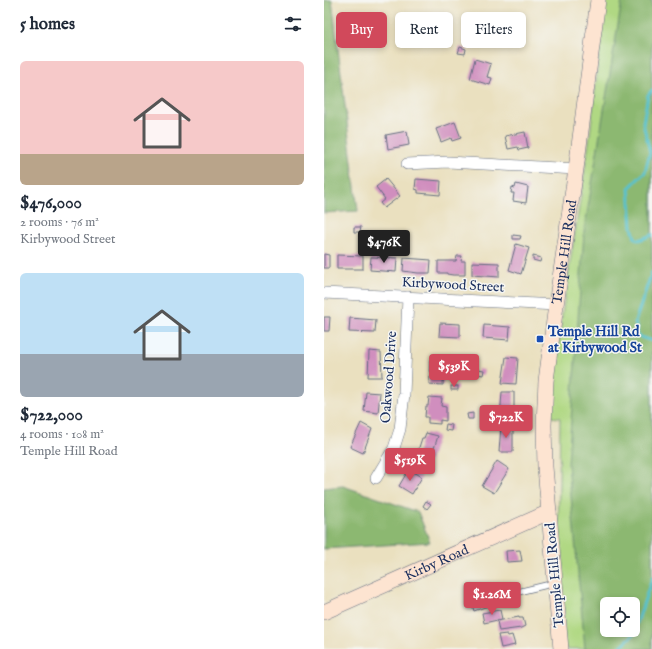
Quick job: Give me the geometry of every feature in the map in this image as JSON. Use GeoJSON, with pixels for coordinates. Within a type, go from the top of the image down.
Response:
{"type":"FeatureCollection","features":[{"type":"Feature","properties":{"kind":"main road","name":"Temple Hill Road"},"geometry":{"type":"LineString","coordinates":[[561,649],[545,467],[544,425],[546,381],[598,0]]}},
{"type":"Feature","properties":{"kind":"main road","name":"Kirby Road"},"geometry":{"type":"LineString","coordinates":[[324,612],[549,512]]}},
{"type":"Feature","properties":{"kind":"street"},"geometry":{"type":"LineString","coordinates":[[407,164],[448,162],[576,169]]}},
{"type":"Feature","properties":{"kind":"street","name":"Kirbywood Street"},"geometry":{"type":"LineString","coordinates":[[324,293],[556,305]]}},
{"type":"Feature","properties":{"kind":"street","name":"Oakwood Drive"},"geometry":{"type":"LineString","coordinates":[[376,478],[394,448],[400,429],[404,394],[408,297]]}},
{"type":"Feature","properties":{"kind":"lane"},"geometry":{"type":"LineString","coordinates":[[497,597],[555,583]]}},
{"type":"Feature","properties":{"kind":"green space"},"geometry":{"type":"Polygon","coordinates":[[[324,0],[332,0],[336,32],[336,48],[338,48],[358,211],[324,213],[324,0]]]}},
{"type":"Feature","properties":{"kind":"green space"},"geometry":{"type":"Polygon","coordinates":[[[605,0],[652,0],[652,649],[564,649],[558,546],[560,418],[551,417],[558,347],[585,171],[605,0]]]}},
{"type":"Feature","properties":{"kind":"green space"},"geometry":{"type":"Polygon","coordinates":[[[622,0],[652,0],[652,649],[585,649],[568,464],[584,232],[622,0]]]}},
{"type":"Feature","properties":{"kind":"green space"},"geometry":{"type":"Polygon","coordinates":[[[343,486],[418,512],[430,542],[324,549],[324,488],[343,486]]]}},
{"type":"Feature","properties":{"kind":"building"},"geometry":{"type":"Polygon","coordinates":[[[460,47],[466,49],[465,54],[458,53],[460,47]]]}},
{"type":"Feature","properties":{"kind":"building"},"geometry":{"type":"Polygon","coordinates":[[[475,59],[491,64],[487,77],[492,78],[490,85],[470,79],[475,59]]]}},
{"type":"Feature","properties":{"kind":"building"},"geometry":{"type":"Polygon","coordinates":[[[455,122],[461,138],[452,141],[451,138],[441,142],[436,129],[455,122]]]}},
{"type":"Feature","properties":{"kind":"building"},"geometry":{"type":"Polygon","coordinates":[[[407,131],[409,145],[388,149],[386,135],[407,131]]]}},
{"type":"Feature","properties":{"kind":"building"},"geometry":{"type":"Polygon","coordinates":[[[525,132],[528,148],[519,150],[518,147],[508,149],[505,136],[525,132]]]}},
{"type":"Feature","properties":{"kind":"building"},"geometry":{"type":"Polygon","coordinates":[[[386,179],[400,196],[384,208],[380,203],[385,199],[376,187],[386,179]]]}},
{"type":"Feature","properties":{"kind":"building"},"geometry":{"type":"Polygon","coordinates":[[[416,179],[441,181],[440,195],[418,193],[418,190],[415,189],[416,179]]]}},
{"type":"Feature","properties":{"kind":"building"},"geometry":{"type":"Polygon","coordinates":[[[516,184],[528,187],[526,203],[513,201],[514,193],[511,193],[512,187],[515,188],[516,184]]]}},
{"type":"Feature","properties":{"kind":"building"},"geometry":{"type":"Polygon","coordinates":[[[354,227],[361,227],[360,232],[354,232],[354,227]]]}},
{"type":"Feature","properties":{"kind":"building"},"geometry":{"type":"Polygon","coordinates":[[[513,235],[521,236],[520,239],[513,239],[513,235]]]}},
{"type":"Feature","properties":{"kind":"building"},"geometry":{"type":"Polygon","coordinates":[[[516,244],[529,248],[521,274],[509,270],[516,244]]]}},
{"type":"Feature","properties":{"kind":"building"},"geometry":{"type":"Polygon","coordinates":[[[324,254],[329,255],[329,268],[324,268],[324,254]]]}},
{"type":"Feature","properties":{"kind":"building"},"geometry":{"type":"Polygon","coordinates":[[[337,255],[363,256],[363,269],[337,269],[337,255]]]}},
{"type":"Feature","properties":{"kind":"building"},"geometry":{"type":"Polygon","coordinates":[[[457,256],[462,256],[461,261],[465,261],[465,275],[438,273],[438,261],[456,261],[457,256]]]}},
{"type":"Feature","properties":{"kind":"building"},"geometry":{"type":"Polygon","coordinates":[[[533,256],[541,258],[540,262],[533,260],[533,256]]]}},
{"type":"Feature","properties":{"kind":"building"},"geometry":{"type":"Polygon","coordinates":[[[371,257],[397,258],[396,272],[370,270],[371,257]]]}},
{"type":"Feature","properties":{"kind":"building"},"geometry":{"type":"Polygon","coordinates":[[[404,258],[431,260],[430,273],[403,271],[404,258]]]}},
{"type":"Feature","properties":{"kind":"building"},"geometry":{"type":"Polygon","coordinates":[[[472,262],[499,263],[499,277],[472,275],[472,262]]]}},
{"type":"Feature","properties":{"kind":"building"},"geometry":{"type":"Polygon","coordinates":[[[324,317],[330,317],[329,331],[324,331],[324,317]]]}},
{"type":"Feature","properties":{"kind":"building"},"geometry":{"type":"Polygon","coordinates":[[[350,318],[376,320],[375,333],[349,332],[350,318]]]}},
{"type":"Feature","properties":{"kind":"building"},"geometry":{"type":"Polygon","coordinates":[[[440,323],[460,324],[460,337],[439,336],[440,323]]]}},
{"type":"Feature","properties":{"kind":"building"},"geometry":{"type":"Polygon","coordinates":[[[484,325],[510,327],[509,340],[483,338],[484,325]]]}},
{"type":"Feature","properties":{"kind":"building"},"geometry":{"type":"Polygon","coordinates":[[[369,351],[381,352],[382,377],[368,377],[369,351]]]}},
{"type":"Feature","properties":{"kind":"building"},"geometry":{"type":"Polygon","coordinates":[[[506,357],[518,358],[516,384],[502,383],[506,357]]]}},
{"type":"Feature","properties":{"kind":"building"},"geometry":{"type":"Polygon","coordinates":[[[430,360],[444,360],[443,385],[429,384],[430,360]]]}},
{"type":"Feature","properties":{"kind":"building"},"geometry":{"type":"Polygon","coordinates":[[[478,369],[484,370],[483,375],[477,374],[478,369]]]}},
{"type":"Feature","properties":{"kind":"building"},"geometry":{"type":"Polygon","coordinates":[[[451,386],[458,386],[458,390],[451,390],[451,386]]]}},
{"type":"Feature","properties":{"kind":"building"},"geometry":{"type":"Polygon","coordinates":[[[366,392],[380,393],[378,413],[364,411],[366,392]]]}},
{"type":"Feature","properties":{"kind":"building"},"geometry":{"type":"Polygon","coordinates":[[[502,392],[514,392],[514,418],[500,418],[502,392]]]}},
{"type":"Feature","properties":{"kind":"building"},"geometry":{"type":"Polygon","coordinates":[[[429,397],[442,398],[441,406],[446,407],[446,421],[440,420],[440,424],[428,423],[428,417],[425,417],[429,397]]]}},
{"type":"Feature","properties":{"kind":"building"},"geometry":{"type":"Polygon","coordinates":[[[473,413],[473,419],[468,419],[467,414],[473,413]]]}},
{"type":"Feature","properties":{"kind":"building"},"geometry":{"type":"Polygon","coordinates":[[[361,423],[372,429],[363,453],[350,447],[361,423]]]}},
{"type":"Feature","properties":{"kind":"building"},"geometry":{"type":"Polygon","coordinates":[[[446,424],[452,425],[451,431],[445,430],[446,424]]]}},
{"type":"Feature","properties":{"kind":"building"},"geometry":{"type":"Polygon","coordinates":[[[501,426],[513,426],[513,452],[499,452],[501,426]]]}},
{"type":"Feature","properties":{"kind":"building"},"geometry":{"type":"Polygon","coordinates":[[[426,433],[438,436],[430,461],[416,457],[422,438],[424,438],[426,433]]]}},
{"type":"Feature","properties":{"kind":"building"},"geometry":{"type":"Polygon","coordinates":[[[497,461],[509,469],[494,493],[482,486],[497,461]]]}},
{"type":"Feature","properties":{"kind":"building"},"geometry":{"type":"Polygon","coordinates":[[[409,469],[422,477],[412,494],[399,486],[409,469]]]}},
{"type":"Feature","properties":{"kind":"building"},"geometry":{"type":"Polygon","coordinates":[[[426,501],[431,504],[427,509],[423,506],[426,501]]]}},
{"type":"Feature","properties":{"kind":"building"},"geometry":{"type":"Polygon","coordinates":[[[520,550],[522,561],[507,562],[506,551],[520,550]]]}},
{"type":"Feature","properties":{"kind":"building"},"geometry":{"type":"Polygon","coordinates":[[[485,598],[488,606],[474,611],[471,602],[485,598]]]}},
{"type":"Feature","properties":{"kind":"building"},"geometry":{"type":"Polygon","coordinates":[[[500,610],[502,619],[484,623],[482,613],[500,610]]]}},
{"type":"Feature","properties":{"kind":"building"},"geometry":{"type":"Polygon","coordinates":[[[519,617],[523,618],[525,626],[521,628],[499,631],[497,621],[519,617]]]}},
{"type":"Feature","properties":{"kind":"building"},"geometry":{"type":"Polygon","coordinates":[[[507,634],[508,636],[512,635],[515,645],[501,648],[498,635],[507,634]]]}},
{"type":"Feature","properties":{"kind":"waterway"},"geometry":{"type":"LineString","coordinates":[[652,90],[648,95],[643,123],[650,152],[645,172],[629,188],[632,227],[635,238],[639,240],[652,235]]}},
{"type":"Feature","properties":{"kind":"waterway"},"geometry":{"type":"LineString","coordinates":[[652,272],[635,322],[638,336],[652,341]]}},
{"type":"Feature","properties":{"kind":"waterway"},"geometry":{"type":"LineString","coordinates":[[618,649],[633,635],[652,578]]}},
{"type":"Feature","properties":{"kind":"place","name":"Temple Hill Rd at Kirbywood St"},"geometry":{"type":"Point","coordinates":[540,339]}}]}
